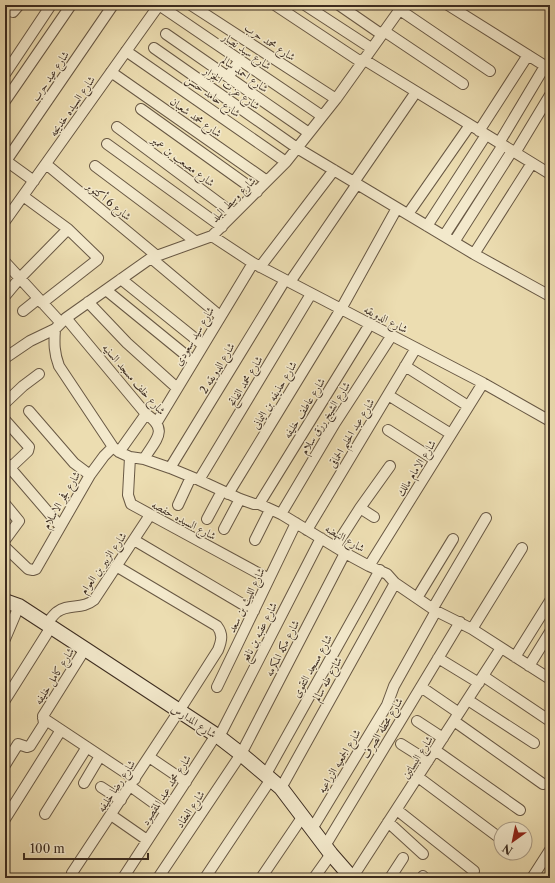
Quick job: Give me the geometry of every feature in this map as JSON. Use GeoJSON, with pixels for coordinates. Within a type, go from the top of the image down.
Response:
{"type":"FeatureCollection","features":[{"type":"Feature","properties":{"kind":"street"},"geometry":{"type":"LineString","coordinates":[[7,10],[15,11],[19,5]]}},
{"type":"Feature","properties":{"kind":"street"},"geometry":{"type":"LineString","coordinates":[[5,74],[51,5]]}},
{"type":"Feature","properties":{"kind":"street"},"geometry":{"type":"LineString","coordinates":[[5,101],[70,5]]}},
{"type":"Feature","properties":{"kind":"street","name":"شارع عيد حرب"},"geometry":{"type":"LineString","coordinates":[[6,161],[113,5]]}},
{"type":"Feature","properties":{"kind":"street","name":"شارع السيده خديجه"},"geometry":{"type":"LineString","coordinates":[[5,221],[159,5]]}},
{"type":"Feature","properties":{"kind":"street","name":"شارع سيد نصار"},"geometry":{"type":"LineString","coordinates":[[159,5],[322,116]]}},
{"type":"Feature","properties":{"kind":"street","name":"شارع محمد حرب"},"geometry":{"type":"LineString","coordinates":[[191,5],[336,99]]}},
{"type":"Feature","properties":{"kind":"street"},"geometry":{"type":"LineString","coordinates":[[275,5],[362,61],[416,92],[550,174]]}},
{"type":"Feature","properties":{"kind":"street"},"geometry":{"type":"LineString","coordinates":[[305,5],[371,48]]}},
{"type":"Feature","properties":{"kind":"street"},"geometry":{"type":"LineString","coordinates":[[338,5],[463,84]]}},
{"type":"Feature","properties":{"kind":"street"},"geometry":{"type":"LineString","coordinates":[[444,236],[548,67],[448,5]]}},
{"type":"Feature","properties":{"kind":"street"},"geometry":{"type":"LineString","coordinates":[[402,7],[490,71]]}},
{"type":"Feature","properties":{"kind":"street","name":"شارع وسط البلد"},"geometry":{"type":"LineString","coordinates":[[5,358],[61,323],[88,302],[154,257],[212,236],[286,162],[336,99],[371,48],[402,7]]}},
{"type":"Feature","properties":{"kind":"street","name":"شارع احمد سالم"},"geometry":{"type":"LineString","coordinates":[[166,34],[309,133]]}},
{"type":"Feature","properties":{"kind":"street","name":"شارع عزت الجزار"},"geometry":{"type":"LineString","coordinates":[[154,48],[297,148],[474,254],[550,296]]}},
{"type":"Feature","properties":{"kind":"street","name":"شارع حامد حسن"},"geometry":{"type":"LineString","coordinates":[[126,51],[286,162]]}},
{"type":"Feature","properties":{"kind":"street"},"geometry":{"type":"LineString","coordinates":[[427,226],[528,55]]}},
{"type":"Feature","properties":{"kind":"street"},"geometry":{"type":"LineString","coordinates":[[228,77],[240,60]]}},
{"type":"Feature","properties":{"kind":"street","name":"شارع محمد شعبان"},"geometry":{"type":"LineString","coordinates":[[111,72],[267,181]]}},
{"type":"Feature","properties":{"kind":"street","name":"شارع الدويقه 2"},"geometry":{"type":"LineString","coordinates":[[170,468],[287,281],[356,183],[416,92]]}},
{"type":"Feature","properties":{"kind":"street"},"geometry":{"type":"LineString","coordinates":[[454,242],[550,95]]}},
{"type":"Feature","properties":{"kind":"street"},"geometry":{"type":"LineString","coordinates":[[141,109],[257,192]]}},
{"type":"Feature","properties":{"kind":"street"},"geometry":{"type":"LineString","coordinates":[[408,214],[470,125]]}},
{"type":"Feature","properties":{"kind":"street","name":"شارع مصعب بن عمير"},"geometry":{"type":"LineString","coordinates":[[117,127],[234,214]]}},
{"type":"Feature","properties":{"kind":"street"},"geometry":{"type":"LineString","coordinates":[[107,144],[222,226]]}},
{"type":"Feature","properties":{"kind":"street"},"geometry":{"type":"LineString","coordinates":[[6,161],[34,181]]}},
{"type":"Feature","properties":{"kind":"street"},"geometry":{"type":"LineString","coordinates":[[474,254],[532,163]]}},
{"type":"Feature","properties":{"kind":"street","name":"شارع 6 أكتوبر"},"geometry":{"type":"LineString","coordinates":[[46,164],[220,316]]}},
{"type":"Feature","properties":{"kind":"street"},"geometry":{"type":"LineString","coordinates":[[95,166],[195,241]]}},
{"type":"Feature","properties":{"kind":"street","name":"شارع سيد سعودى"},"geometry":{"type":"LineString","coordinates":[[157,422],[220,316],[256,265],[334,170]]}},
{"type":"Feature","properties":{"kind":"street"},"geometry":{"type":"LineString","coordinates":[[23,196],[68,229],[97,256],[98,259],[40,301],[23,311]]}},
{"type":"Feature","properties":{"kind":"street","name":"شارع حذيفه بن اليمانى"},"geometry":{"type":"LineString","coordinates":[[207,519],[341,309],[397,208]]}},
{"type":"Feature","properties":{"kind":"street"},"geometry":{"type":"LineString","coordinates":[[5,296],[20,278],[68,229]]}},
{"type":"Feature","properties":{"kind":"street","name":"شارع الدويقه"},"geometry":{"type":"LineString","coordinates":[[212,236],[256,265],[483,383],[550,421]]}},
{"type":"Feature","properties":{"kind":"street","name":"شارع خلف مسجد السنيه"},"geometry":{"type":"LineString","coordinates":[[5,264],[20,278],[146,414],[157,422],[159,434],[144,459]]}},
{"type":"Feature","properties":{"kind":"street"},"geometry":{"type":"LineString","coordinates":[[121,279],[203,345]]}},
{"type":"Feature","properties":{"kind":"street"},"geometry":{"type":"LineString","coordinates":[[106,290],[193,361]]}},
{"type":"Feature","properties":{"kind":"street","name":"شارع محمد الفاتح"},"geometry":{"type":"LineString","coordinates":[[178,505],[311,294]]}},
{"type":"Feature","properties":{"kind":"street"},"geometry":{"type":"LineString","coordinates":[[88,302],[127,343],[177,388]]}},
{"type":"Feature","properties":{"kind":"street"},"geometry":{"type":"LineString","coordinates":[[61,323],[54,341],[55,354],[59,366],[116,449]]}},
{"type":"Feature","properties":{"kind":"street","name":"شارع عاطف خليفه"},"geometry":{"type":"LineString","coordinates":[[259,504],[370,324]]}},
{"type":"Feature","properties":{"kind":"street","name":"شارع الشيخ رزق سلام"},"geometry":{"type":"LineString","coordinates":[[281,514],[335,423],[392,335]]}},
{"type":"Feature","properties":{"kind":"street","name":"شارع عبد الحليم الحماقى"},"geometry":{"type":"LineString","coordinates":[[307,530],[416,348]]}},
{"type":"Feature","properties":{"kind":"street"},"geometry":{"type":"LineString","coordinates":[[405,366],[468,406]]}},
{"type":"Feature","properties":{"kind":"street"},"geometry":{"type":"LineString","coordinates":[[5,403],[23,386],[40,374]]}},
{"type":"Feature","properties":{"kind":"street","name":"شارع الامام مالك"},"geometry":{"type":"LineString","coordinates":[[369,566],[483,383]]}},
{"type":"Feature","properties":{"kind":"street"},"geometry":{"type":"LineString","coordinates":[[388,395],[451,434]]}},
{"type":"Feature","properties":{"kind":"street"},"geometry":{"type":"LineString","coordinates":[[29,411],[74,463],[90,475]]}},
{"type":"Feature","properties":{"kind":"street","name":"شارع فجر الاسلام"},"geometry":{"type":"LineString","coordinates":[[5,547],[30,570],[36,569],[90,475],[104,456],[116,449],[146,414]]}},
{"type":"Feature","properties":{"kind":"street"},"geometry":{"type":"LineString","coordinates":[[5,420],[29,447],[28,451],[8,465],[60,526]]}},
{"type":"Feature","properties":{"kind":"street"},"geometry":{"type":"LineString","coordinates":[[388,430],[435,460]]}},
{"type":"Feature","properties":{"kind":"street","name":"شارع النهضه"},"geometry":{"type":"LineString","coordinates":[[116,449],[130,457],[144,459],[170,468],[248,503],[259,504],[281,514],[340,550],[387,574],[395,583],[417,598],[434,609],[472,628],[550,680]]}},
{"type":"Feature","properties":{"kind":"street","name":"شارع السيده حفصه"},"geometry":{"type":"LineString","coordinates":[[130,457],[128,498],[133,506],[270,578]]}},
{"type":"Feature","properties":{"kind":"street","name":"شارع مكه المكرمه"},"geometry":{"type":"LineString","coordinates":[[241,754],[360,508],[390,466]]}},
{"type":"Feature","properties":{"kind":"street"},"geometry":{"type":"LineString","coordinates":[[224,529],[240,499]]}},
{"type":"Feature","properties":{"kind":"street"},"geometry":{"type":"LineString","coordinates":[[5,504],[19,521],[5,540]]}},
{"type":"Feature","properties":{"kind":"street"},"geometry":{"type":"LineString","coordinates":[[360,508],[374,517]]}},
{"type":"Feature","properties":{"kind":"street"},"geometry":{"type":"LineString","coordinates":[[255,540],[270,510]]}},
{"type":"Feature","properties":{"kind":"street","name":"شارع الزبير بن العوام"},"geometry":{"type":"LineString","coordinates":[[5,700],[58,611],[65,608],[89,604],[94,600],[150,515]]}},
{"type":"Feature","properties":{"kind":"street","name":"شارع الجمعيه الزراعيه"},"geometry":{"type":"LineString","coordinates":[[312,829],[387,705],[394,686],[434,609],[486,518]]}},
{"type":"Feature","properties":{"kind":"street","name":"شارع الليث بن سعد"},"geometry":{"type":"LineString","coordinates":[[217,687],[296,523]]}},
{"type":"Feature","properties":{"kind":"street","name":"شارع عقبه بن نافع"},"geometry":{"type":"LineString","coordinates":[[218,736],[321,538]]}},
{"type":"Feature","properties":{"kind":"street"},"geometry":{"type":"LineString","coordinates":[[417,598],[453,539]]}},
{"type":"Feature","properties":{"kind":"street"},"geometry":{"type":"LineString","coordinates":[[134,540],[254,611]]}},
{"type":"Feature","properties":{"kind":"street"},"geometry":{"type":"LineString","coordinates":[[472,628],[522,548]]}},
{"type":"Feature","properties":{"kind":"street","name":"شارع رضا خليفه"},"geometry":{"type":"LineString","coordinates":[[72,873],[218,650],[222,636],[217,626],[116,566]]}},
{"type":"Feature","properties":{"kind":"street","name":"شارع مسجد التقوى"},"geometry":{"type":"LineString","coordinates":[[273,780],[380,570]]}},
{"type":"Feature","properties":{"kind":"street","name":"شارع طه سالم"},"geometry":{"type":"LineString","coordinates":[[273,780],[395,583]]}},
{"type":"Feature","properties":{"kind":"street","name":"شارع المدارس"},"geometry":{"type":"LineString","coordinates":[[5,601],[19,606],[49,625],[218,736],[241,754],[273,780],[352,878]]}},
{"type":"Feature","properties":{"kind":"street"},"geometry":{"type":"LineString","coordinates":[[515,657],[550,601]]}},
{"type":"Feature","properties":{"kind":"street"},"geometry":{"type":"LineString","coordinates":[[5,640],[19,606]]}},
{"type":"Feature","properties":{"kind":"street","name":"شارع محطه الصرف"},"geometry":{"type":"LineString","coordinates":[[314,878],[328,850],[460,622]]}},
{"type":"Feature","properties":{"kind":"street"},"geometry":{"type":"LineString","coordinates":[[529,666],[550,632]]}},
{"type":"Feature","properties":{"kind":"street","name":"شارع البساتين"},"geometry":{"type":"LineString","coordinates":[[352,878],[501,648]]}},
{"type":"Feature","properties":{"kind":"street","name":"شارع كامل خليفه"},"geometry":{"type":"LineString","coordinates":[[5,765],[18,745],[20,744],[27,747],[30,746],[44,724],[43,716],[85,649]]}},
{"type":"Feature","properties":{"kind":"street"},"geometry":{"type":"LineString","coordinates":[[438,658],[481,679],[550,721]]}},
{"type":"Feature","properties":{"kind":"street"},"geometry":{"type":"LineString","coordinates":[[421,687],[460,713]]}},
{"type":"Feature","properties":{"kind":"street"},"geometry":{"type":"LineString","coordinates":[[468,700],[534,743]]}},
{"type":"Feature","properties":{"kind":"street"},"geometry":{"type":"LineString","coordinates":[[43,718],[100,756],[166,812]]}},
{"type":"Feature","properties":{"kind":"street"},"geometry":{"type":"LineString","coordinates":[[416,720],[443,738]]}},
{"type":"Feature","properties":{"kind":"street"},"geometry":{"type":"LineString","coordinates":[[454,722],[543,784]]}},
{"type":"Feature","properties":{"kind":"street"},"geometry":{"type":"LineString","coordinates":[[5,818],[61,730]]}},
{"type":"Feature","properties":{"kind":"street","name":"شارع محمد عبد المقصود"},"geometry":{"type":"LineString","coordinates":[[123,878],[218,736]]}},
{"type":"Feature","properties":{"kind":"street"},"geometry":{"type":"LineString","coordinates":[[402,744],[428,761]]}},
{"type":"Feature","properties":{"kind":"street"},"geometry":{"type":"LineString","coordinates":[[45,814],[86,747]]}},
{"type":"Feature","properties":{"kind":"street"},"geometry":{"type":"LineString","coordinates":[[435,750],[520,810]]}},
{"type":"Feature","properties":{"kind":"street","name":"شارع العقاد"},"geometry":{"type":"LineString","coordinates":[[158,878],[241,754]]}},
{"type":"Feature","properties":{"kind":"street"},"geometry":{"type":"LineString","coordinates":[[84,783],[100,756]]}},
{"type":"Feature","properties":{"kind":"street"},"geometry":{"type":"LineString","coordinates":[[149,757],[186,782]]}},
{"type":"Feature","properties":{"kind":"street"},"geometry":{"type":"LineString","coordinates":[[418,777],[493,833]]}},
{"type":"Feature","properties":{"kind":"street"},"geometry":{"type":"LineString","coordinates":[[205,878],[273,780]]}},
{"type":"Feature","properties":{"kind":"street"},"geometry":{"type":"LineString","coordinates":[[101,786],[121,800]]}},
{"type":"Feature","properties":{"kind":"street"},"geometry":{"type":"LineString","coordinates":[[397,810],[474,871]]}},
{"type":"Feature","properties":{"kind":"street"},"geometry":{"type":"LineString","coordinates":[[111,815],[148,840]]}},
{"type":"Feature","properties":{"kind":"street"},"geometry":{"type":"LineString","coordinates":[[261,878],[302,816]]}},
{"type":"Feature","properties":{"kind":"street"},"geometry":{"type":"LineString","coordinates":[[388,822],[424,854]]}},
{"type":"Feature","properties":{"kind":"street"},"geometry":{"type":"LineString","coordinates":[[532,878],[550,850]]}},
{"type":"Feature","properties":{"kind":"street"},"geometry":{"type":"LineString","coordinates":[[390,878],[403,858]]}}]}
